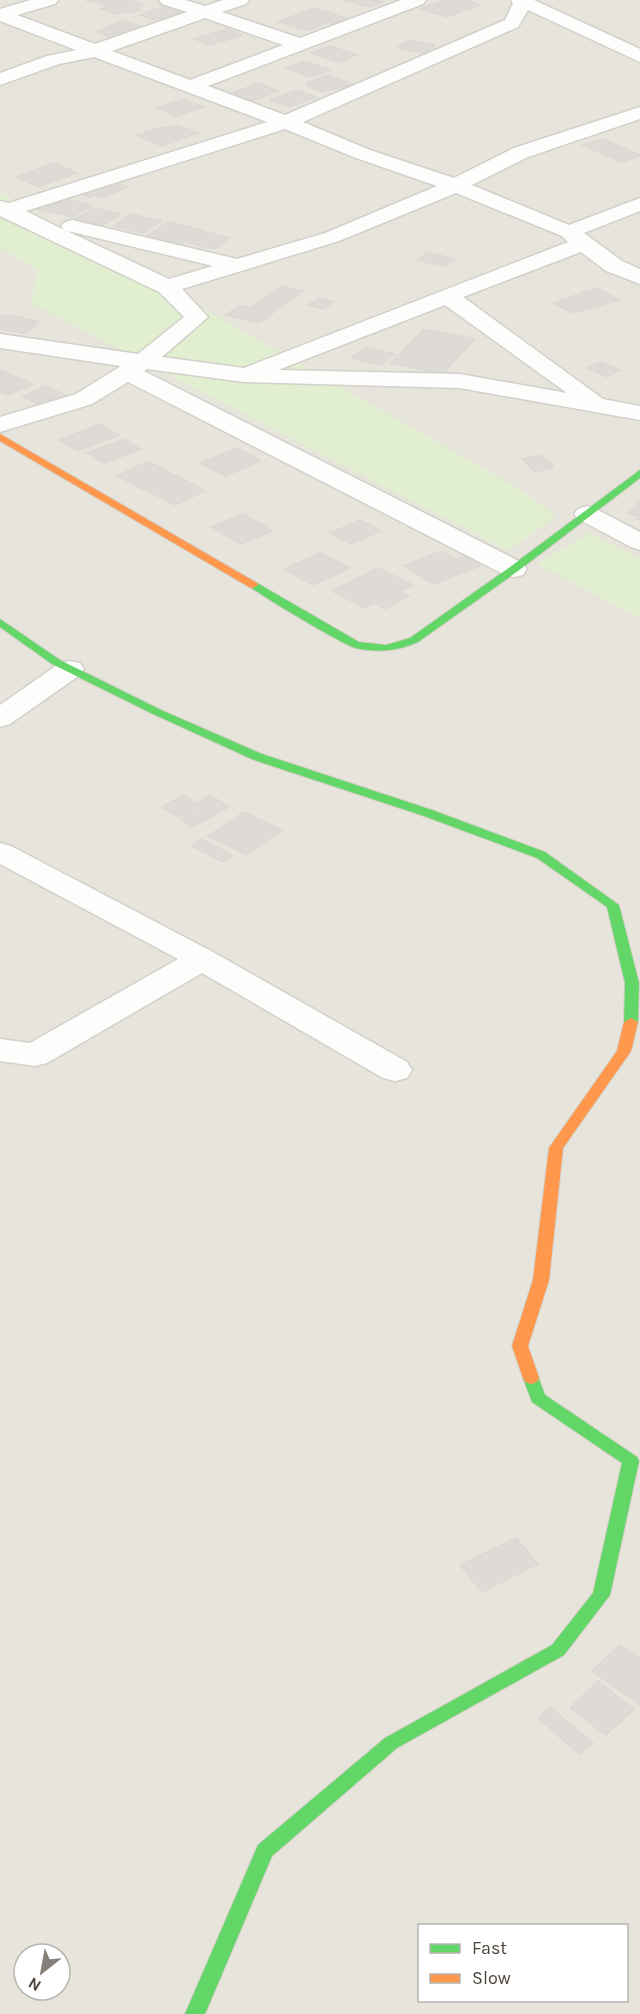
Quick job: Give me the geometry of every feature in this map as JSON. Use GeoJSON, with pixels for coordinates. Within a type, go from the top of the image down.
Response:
{"type":"FeatureCollection","features":[{"type":"Feature","properties":{"kind":"street"},"geometry":{"type":"LineString","coordinates":[[49,0],[0,15],[286,122],[363,154],[456,186],[576,237],[614,266],[640,277]]}},
{"type":"Feature","properties":{"kind":"street"},"geometry":{"type":"LineString","coordinates":[[168,0],[299,44]]}},
{"type":"Feature","properties":{"kind":"street"},"geometry":{"type":"LineString","coordinates":[[0,79],[54,60],[94,51],[240,0]]}},
{"type":"Feature","properties":{"kind":"street"},"geometry":{"type":"LineString","coordinates":[[191,86],[417,0]]}},
{"type":"Feature","properties":{"kind":"street"},"geometry":{"type":"LineString","coordinates":[[0,234],[11,212],[286,122],[512,23],[521,1],[640,56]]}},
{"type":"Feature","properties":{"kind":"street"},"geometry":{"type":"LineString","coordinates":[[167,286],[332,237],[456,186],[474,173],[500,160],[640,113]]}},
{"type":"Feature","properties":{"kind":"street"},"geometry":{"type":"LineString","coordinates":[[243,375],[447,296],[576,237],[640,204]]}},
{"type":"Feature","properties":{"kind":"street"},"geometry":{"type":"LineString","coordinates":[[11,212],[236,265]]}},
{"type":"Feature","properties":{"kind":"street"},"geometry":{"type":"LineString","coordinates":[[0,425],[84,399],[135,367],[197,317],[167,286],[11,212]]}},
{"type":"Feature","properties":{"kind":"street"},"geometry":{"type":"LineString","coordinates":[[614,266],[640,255]]}},
{"type":"Feature","properties":{"kind":"street"},"geometry":{"type":"LineString","coordinates":[[447,296],[599,405]]}},
{"type":"Feature","properties":{"kind":"street"},"geometry":{"type":"LineString","coordinates":[[0,341],[135,367],[296,378],[459,381],[640,412]]}},
{"type":"Feature","properties":{"kind":"street"},"geometry":{"type":"LineString","coordinates":[[135,367],[514,569]]}},
{"type":"Feature","properties":{"kind":"street"},"geometry":{"type":"LineString","coordinates":[[0,437],[356,645],[372,648],[403,646],[514,569],[640,473]]}},
{"type":"Feature","properties":{"kind":"street"},"geometry":{"type":"LineString","coordinates":[[587,514],[640,542]]}},
{"type":"Feature","properties":{"kind":"street"},"geometry":{"type":"LineString","coordinates":[[0,622],[56,662],[157,712],[258,757],[428,813],[541,855],[613,905],[632,983],[632,1016],[624,1051],[555,1148],[541,1280],[520,1346],[538,1398],[631,1461],[601,1595],[558,1650],[392,1743],[265,1851],[195,2014]]}},
{"type":"Feature","properties":{"kind":"street"},"geometry":{"type":"LineString","coordinates":[[0,718],[70,669]]}},
{"type":"Feature","properties":{"kind":"street"},"geometry":{"type":"LineString","coordinates":[[0,852],[202,959],[395,1070]]}},
{"type":"Feature","properties":{"kind":"street"},"geometry":{"type":"LineString","coordinates":[[0,1050],[35,1055],[202,959]]}},
{"type":"Feature","properties":{"kind":"shaded area"},"geometry":{"type":"Polygon","coordinates":[[[0,0],[640,0],[640,2014],[0,2014],[0,0]]]}},
{"type":"Feature","properties":{"kind":"green space"},"geometry":{"type":"Polygon","coordinates":[[[0,193],[523,491],[556,516],[508,551],[31,303],[38,270],[0,248],[0,193]]]}},
{"type":"Feature","properties":{"kind":"green space"},"geometry":{"type":"Polygon","coordinates":[[[589,533],[640,559],[640,618],[537,564],[589,533]]]}},
{"type":"Feature","properties":{"kind":"building"},"geometry":{"type":"Polygon","coordinates":[[[85,0],[122,0],[107,6],[85,0]]]}},
{"type":"Feature","properties":{"kind":"building"},"geometry":{"type":"Polygon","coordinates":[[[125,0],[144,4],[135,8],[141,10],[132,13],[124,11],[117,14],[101,9],[125,0]]]}},
{"type":"Feature","properties":{"kind":"building"},"geometry":{"type":"Polygon","coordinates":[[[344,0],[377,0],[383,2],[370,7],[344,0]]]}},
{"type":"Feature","properties":{"kind":"building"},"geometry":{"type":"Polygon","coordinates":[[[446,0],[466,0],[481,5],[459,12],[434,4],[446,0]]]}},
{"type":"Feature","properties":{"kind":"building"},"geometry":{"type":"Polygon","coordinates":[[[431,4],[458,13],[447,17],[420,9],[431,4]]]}},
{"type":"Feature","properties":{"kind":"building"},"geometry":{"type":"Polygon","coordinates":[[[162,7],[179,12],[155,20],[139,15],[162,7]]]}},
{"type":"Feature","properties":{"kind":"building"},"geometry":{"type":"Polygon","coordinates":[[[314,8],[352,20],[338,25],[329,22],[307,31],[278,22],[314,8]]]}},
{"type":"Feature","properties":{"kind":"building"},"geometry":{"type":"Polygon","coordinates":[[[123,21],[141,26],[113,37],[96,32],[123,21]]]}},
{"type":"Feature","properties":{"kind":"building"},"geometry":{"type":"Polygon","coordinates":[[[227,29],[243,35],[211,45],[194,39],[227,29]]]}},
{"type":"Feature","properties":{"kind":"building"},"geometry":{"type":"Polygon","coordinates":[[[410,40],[436,45],[423,53],[397,48],[410,40]]]}},
{"type":"Feature","properties":{"kind":"building"},"geometry":{"type":"Polygon","coordinates":[[[330,46],[357,55],[338,62],[311,53],[330,46]]]}},
{"type":"Feature","properties":{"kind":"building"},"geometry":{"type":"Polygon","coordinates":[[[305,61],[330,70],[311,77],[286,68],[305,61]]]}},
{"type":"Feature","properties":{"kind":"building"},"geometry":{"type":"Polygon","coordinates":[[[328,75],[355,85],[322,92],[307,86],[310,85],[306,83],[328,75]]]}},
{"type":"Feature","properties":{"kind":"building"},"geometry":{"type":"Polygon","coordinates":[[[259,83],[278,91],[252,101],[230,94],[259,83]]]}},
{"type":"Feature","properties":{"kind":"building"},"geometry":{"type":"Polygon","coordinates":[[[297,90],[316,97],[289,107],[270,100],[297,90]]]}},
{"type":"Feature","properties":{"kind":"building"},"geometry":{"type":"Polygon","coordinates":[[[184,99],[203,107],[176,116],[156,108],[184,99]]]}},
{"type":"Feature","properties":{"kind":"building"},"geometry":{"type":"Polygon","coordinates":[[[177,125],[198,133],[162,146],[136,135],[162,127],[177,125]]]}},
{"type":"Feature","properties":{"kind":"building"},"geometry":{"type":"Polygon","coordinates":[[[603,139],[640,156],[622,162],[582,145],[603,139]]]}},
{"type":"Feature","properties":{"kind":"building"},"geometry":{"type":"Polygon","coordinates":[[[54,163],[77,173],[39,187],[16,177],[54,163]]]}},
{"type":"Feature","properties":{"kind":"building"},"geometry":{"type":"Polygon","coordinates":[[[108,180],[127,187],[103,198],[79,194],[108,180]]]}},
{"type":"Feature","properties":{"kind":"building"},"geometry":{"type":"Polygon","coordinates":[[[64,199],[92,205],[72,217],[33,208],[45,201],[56,204],[64,199]]]}},
{"type":"Feature","properties":{"kind":"building"},"geometry":{"type":"Polygon","coordinates":[[[93,208],[121,214],[102,226],[74,220],[93,208]]]}},
{"type":"Feature","properties":{"kind":"building"},"geometry":{"type":"Polygon","coordinates":[[[132,214],[161,221],[143,233],[114,226],[132,214]]]}},
{"type":"Feature","properties":{"kind":"building"},"geometry":{"type":"Polygon","coordinates":[[[168,222],[202,230],[181,244],[147,236],[168,222]]]}},
{"type":"Feature","properties":{"kind":"building"},"geometry":{"type":"Polygon","coordinates":[[[202,231],[230,238],[214,249],[186,242],[202,231]]]}},
{"type":"Feature","properties":{"kind":"building"},"geometry":{"type":"Polygon","coordinates":[[[428,252],[455,259],[444,266],[418,260],[428,252]]]}},
{"type":"Feature","properties":{"kind":"building"},"geometry":{"type":"Polygon","coordinates":[[[281,286],[303,291],[259,323],[226,315],[240,305],[251,308],[281,286]]]}},
{"type":"Feature","properties":{"kind":"building"},"geometry":{"type":"Polygon","coordinates":[[[597,288],[619,300],[573,313],[553,303],[597,288]]]}},
{"type":"Feature","properties":{"kind":"building"},"geometry":{"type":"Polygon","coordinates":[[[319,298],[334,302],[323,309],[308,305],[319,298]]]}},
{"type":"Feature","properties":{"kind":"building"},"geometry":{"type":"Polygon","coordinates":[[[0,315],[9,317],[11,315],[39,322],[26,334],[0,329],[0,315]]]}},
{"type":"Feature","properties":{"kind":"building"},"geometry":{"type":"Polygon","coordinates":[[[424,329],[475,339],[442,374],[391,363],[424,329]]]}},
{"type":"Feature","properties":{"kind":"building"},"geometry":{"type":"Polygon","coordinates":[[[366,347],[395,354],[380,365],[351,358],[366,347]]]}},
{"type":"Feature","properties":{"kind":"building"},"geometry":{"type":"Polygon","coordinates":[[[600,362],[621,370],[607,377],[587,368],[600,362]]]}},
{"type":"Feature","properties":{"kind":"building"},"geometry":{"type":"Polygon","coordinates":[[[0,370],[33,384],[8,395],[0,392],[0,370]]]}},
{"type":"Feature","properties":{"kind":"building"},"geometry":{"type":"Polygon","coordinates":[[[45,386],[70,397],[47,408],[22,397],[45,386]]]}},
{"type":"Feature","properties":{"kind":"building"},"geometry":{"type":"Polygon","coordinates":[[[100,424],[119,435],[78,451],[59,440],[100,424]]]}},
{"type":"Feature","properties":{"kind":"building"},"geometry":{"type":"Polygon","coordinates":[[[124,439],[141,449],[104,463],[87,453],[124,439]]]}},
{"type":"Feature","properties":{"kind":"building"},"geometry":{"type":"Polygon","coordinates":[[[237,448],[261,461],[225,476],[200,463],[237,448]]]}},
{"type":"Feature","properties":{"kind":"building"},"geometry":{"type":"Polygon","coordinates":[[[540,455],[554,467],[536,472],[522,459],[540,455]]]}},
{"type":"Feature","properties":{"kind":"building"},"geometry":{"type":"Polygon","coordinates":[[[148,461],[174,475],[142,489],[117,476],[148,461]]]}},
{"type":"Feature","properties":{"kind":"building"},"geometry":{"type":"Polygon","coordinates":[[[175,475],[205,491],[175,505],[144,489],[175,475]]]}},
{"type":"Feature","properties":{"kind":"building"},"geometry":{"type":"Polygon","coordinates":[[[640,501],[640,516],[628,513],[640,501]]]}},
{"type":"Feature","properties":{"kind":"building"},"geometry":{"type":"Polygon","coordinates":[[[243,514],[273,531],[241,544],[211,527],[243,514]]]}},
{"type":"Feature","properties":{"kind":"building"},"geometry":{"type":"Polygon","coordinates":[[[360,520],[381,531],[351,544],[330,533],[360,520]]]}},
{"type":"Feature","properties":{"kind":"building"},"geometry":{"type":"Polygon","coordinates":[[[441,551],[456,560],[465,556],[480,566],[434,584],[403,566],[441,551]]]}},
{"type":"Feature","properties":{"kind":"building"},"geometry":{"type":"Polygon","coordinates":[[[320,553],[350,568],[313,585],[284,569],[320,553]]]}},
{"type":"Feature","properties":{"kind":"building"},"geometry":{"type":"Polygon","coordinates":[[[378,568],[413,585],[400,591],[409,596],[385,609],[374,603],[365,608],[332,591],[378,568]]]}},
{"type":"Feature","properties":{"kind":"building"},"geometry":{"type":"Polygon","coordinates":[[[183,795],[202,807],[181,818],[162,807],[183,795]]]}},
{"type":"Feature","properties":{"kind":"building"},"geometry":{"type":"Polygon","coordinates":[[[210,795],[229,807],[192,827],[182,820],[205,808],[196,803],[210,795]]]}},
{"type":"Feature","properties":{"kind":"building"},"geometry":{"type":"Polygon","coordinates":[[[244,812],[282,830],[246,855],[208,836],[244,812]]]}},
{"type":"Feature","properties":{"kind":"building"},"geometry":{"type":"Polygon","coordinates":[[[202,839],[233,856],[223,862],[192,846],[202,839]]]}},
{"type":"Feature","properties":{"kind":"building"},"geometry":{"type":"Polygon","coordinates":[[[516,1538],[538,1564],[482,1592],[460,1565],[516,1538]]]}},
{"type":"Feature","properties":{"kind":"building"},"geometry":{"type":"Polygon","coordinates":[[[620,1645],[640,1659],[640,1705],[592,1671],[620,1645]]]}},
{"type":"Feature","properties":{"kind":"building"},"geometry":{"type":"Polygon","coordinates":[[[598,1681],[634,1709],[606,1735],[570,1708],[598,1681]]]}},
{"type":"Feature","properties":{"kind":"building"},"geometry":{"type":"Polygon","coordinates":[[[550,1707],[593,1743],[579,1754],[538,1718],[550,1707]]]}},
{"type":"Feature","properties":{"kind":"traffic: fast"},"geometry":{"type":"LineString","coordinates":[[253,585],[356,645],[386,648],[400,646],[414,640],[514,569],[640,473]]}},
{"type":"Feature","properties":{"kind":"traffic: fast"},"geometry":{"type":"LineString","coordinates":[[0,622],[56,662],[157,712],[258,757],[428,813],[541,855],[613,905],[632,983],[631,1022]]}},
{"type":"Feature","properties":{"kind":"traffic: fast"},"geometry":{"type":"LineString","coordinates":[[195,2014],[265,1851],[391,1743],[558,1650],[601,1595],[631,1461],[538,1398],[531,1378]]}},
{"type":"Feature","properties":{"kind":"traffic: slow"},"geometry":{"type":"LineString","coordinates":[[0,437],[253,585]]}},
{"type":"Feature","properties":{"kind":"traffic: slow"},"geometry":{"type":"LineString","coordinates":[[531,1378],[520,1346],[541,1280],[556,1148],[624,1051],[631,1022]]}}]}
